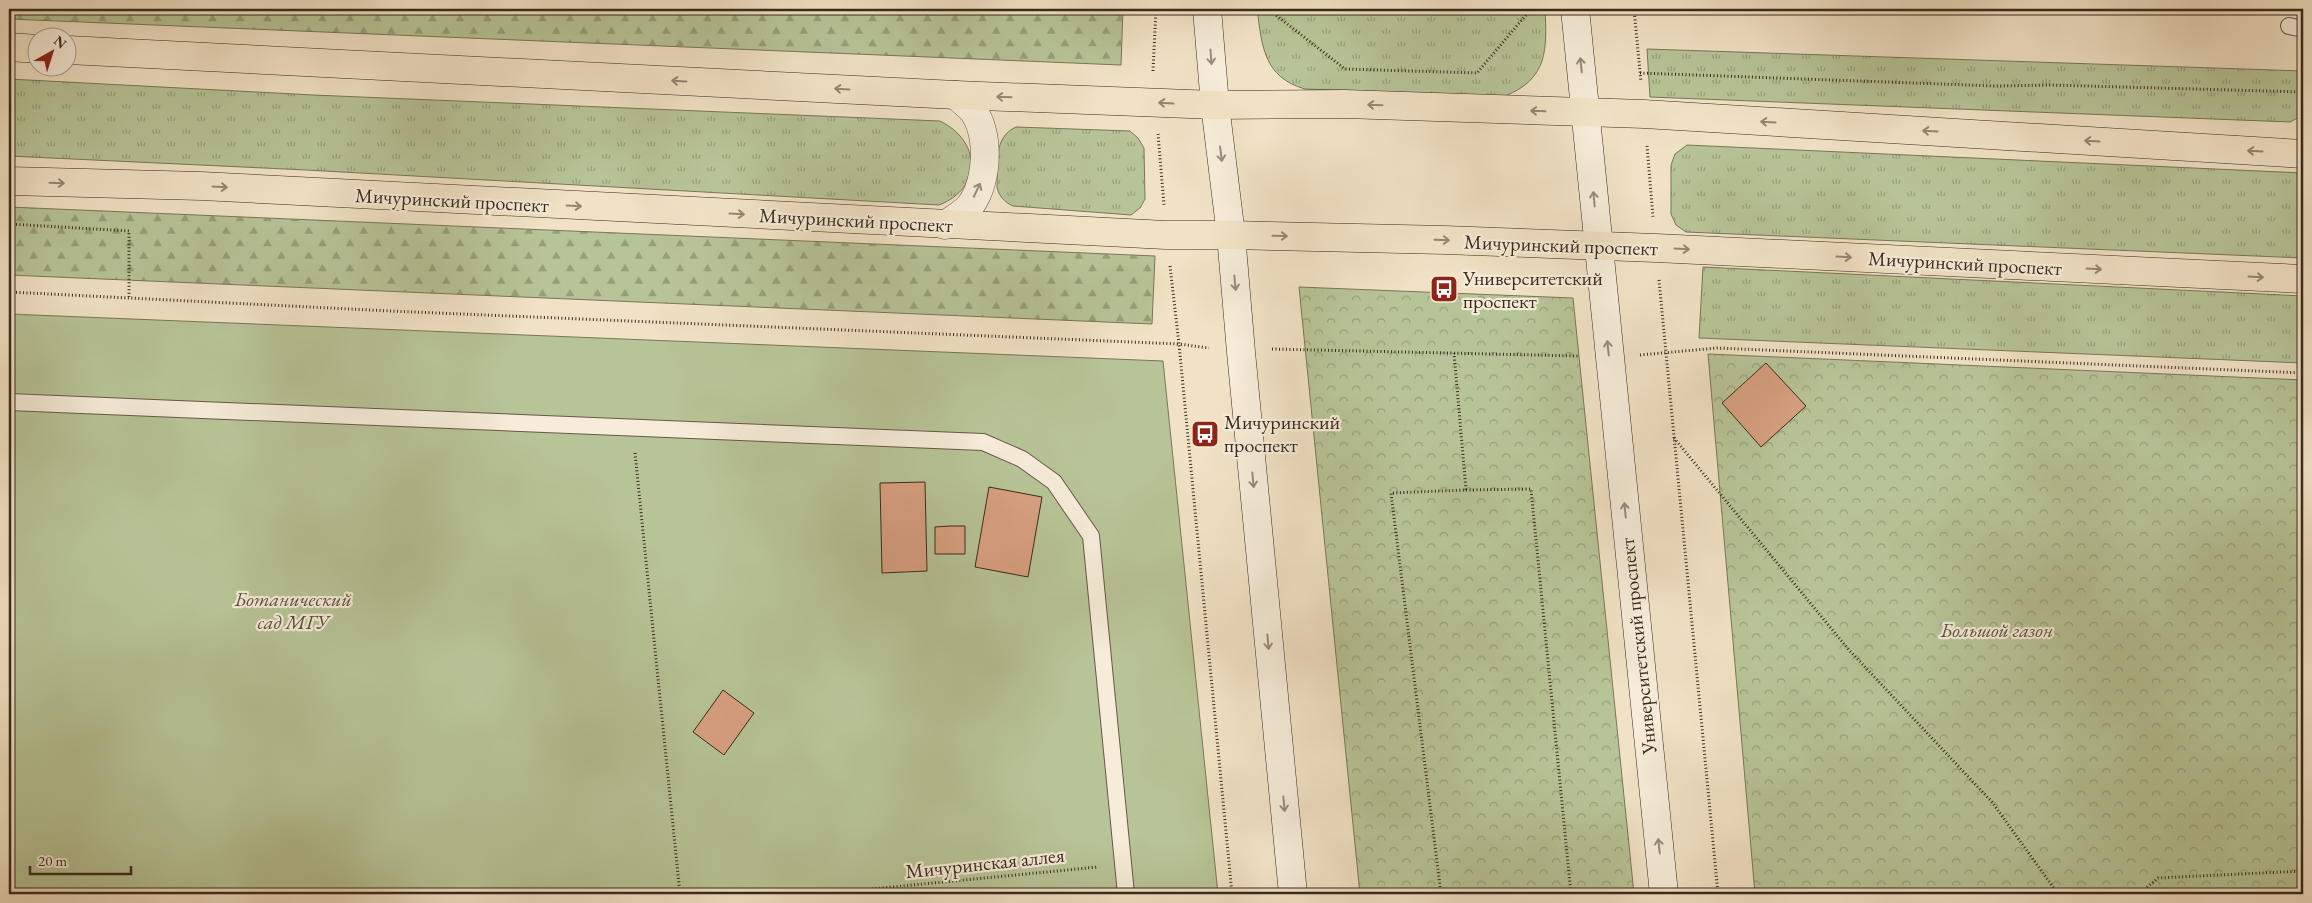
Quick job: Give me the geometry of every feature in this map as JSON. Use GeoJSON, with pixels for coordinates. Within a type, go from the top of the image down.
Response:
{"type":"FeatureCollection","features":[{"type":"Feature","properties":{"kind":"main road"},"geometry":{"type":"LineString","coordinates":[[1208,9],[1215,106],[1231,235],[1240,352],[1293,894]]}},
{"type":"Feature","properties":{"kind":"main road","name":"Университетский проспект"},"geometry":{"type":"LineString","coordinates":[[1575,9],[1587,113],[1598,248],[1664,894]]}},
{"type":"Feature","properties":{"kind":"main road"},"geometry":{"type":"LineString","coordinates":[[9,47],[28,48]]}},
{"type":"Feature","properties":{"kind":"main road"},"geometry":{"type":"LineString","coordinates":[[78,51],[956,95],[1215,106],[1345,104],[1644,114],[2303,154]]}},
{"type":"Feature","properties":{"kind":"main road"},"geometry":{"type":"LineString","coordinates":[[945,225],[968,208],[980,186],[985,157],[984,136],[974,112],[956,95]]}},
{"type":"Feature","properties":{"kind":"main road","name":"Мичуринский проспект"},"geometry":{"type":"LineString","coordinates":[[9,181],[201,186],[1166,235],[1445,240],[1598,248],[1656,248],[2303,279]]}},
{"type":"Feature","properties":{"kind":"lane"},"geometry":{"type":"LineString","coordinates":[[9,402],[983,442],[1022,459],[1054,482],[1091,536],[1126,894]]}},
{"type":"Feature","properties":{"kind":"path"},"geometry":{"type":"LineString","coordinates":[[1156,9],[1153,73],[1166,235],[1179,344],[1232,894]]}},
{"type":"Feature","properties":{"kind":"path"},"geometry":{"type":"LineString","coordinates":[[1268,9],[1345,70],[1477,73],[1532,9]]}},
{"type":"Feature","properties":{"kind":"path"},"geometry":{"type":"LineString","coordinates":[[1634,9],[1718,894]]}},
{"type":"Feature","properties":{"kind":"path"},"geometry":{"type":"LineString","coordinates":[[1640,73],[1996,86],[2051,85],[2303,92]]}},
{"type":"Feature","properties":{"kind":"path"},"geometry":{"type":"LineString","coordinates":[[9,224],[129,231],[130,298]]}},
{"type":"Feature","properties":{"kind":"path"},"geometry":{"type":"LineString","coordinates":[[9,292],[390,311],[1179,344],[1240,352],[1270,349],[1609,357],[1717,348],[2303,373]]}},
{"type":"Feature","properties":{"kind":"path"},"geometry":{"type":"LineString","coordinates":[[1454,353],[1466,490]]}},
{"type":"Feature","properties":{"kind":"path"},"geometry":{"type":"LineString","coordinates":[[633,428],[680,894]]}},
{"type":"Feature","properties":{"kind":"path"},"geometry":{"type":"LineString","coordinates":[[1674,437],[1849,650],[1992,802],[2058,894]]}},
{"type":"Feature","properties":{"kind":"path"},"geometry":{"type":"LineString","coordinates":[[1441,894],[1391,493],[1531,489],[1571,894]]}},
{"type":"Feature","properties":{"kind":"path","name":"Мичуринская аллея"},"geometry":{"type":"LineString","coordinates":[[820,894],[1123,864]]}},
{"type":"Feature","properties":{"kind":"path"},"geometry":{"type":"LineString","coordinates":[[2139,894],[2158,878],[2303,871]]}},
{"type":"Feature","properties":{"kind":"green space"},"geometry":{"type":"Polygon","coordinates":[[[9,9],[1123,9],[1121,65],[9,19],[9,9]]]}},
{"type":"Feature","properties":{"kind":"green space"},"geometry":{"type":"Polygon","coordinates":[[[1257,9],[1545,9],[1545,50],[1537,72],[1530,81],[1505,96],[1305,89],[1291,84],[1280,76],[1267,58],[1263,47],[1257,9]]]}},
{"type":"Feature","properties":{"kind":"green space"},"geometry":{"type":"Polygon","coordinates":[[[1647,49],[2303,71],[2303,115],[2290,122],[1650,97],[1647,49]]]}},
{"type":"Feature","properties":{"kind":"green space"},"geometry":{"type":"Polygon","coordinates":[[[9,79],[313,95],[940,121],[954,130],[963,140],[969,152],[971,164],[969,176],[963,188],[953,197],[939,205],[306,170],[9,156],[9,79]]]}},
{"type":"Feature","properties":{"kind":"green space"},"geometry":{"type":"Polygon","coordinates":[[[1016,127],[1130,131],[1138,138],[1144,148],[1145,199],[1140,208],[1131,215],[1013,206],[1007,203],[997,187],[998,152],[1003,137],[1016,127]]]}},
{"type":"Feature","properties":{"kind":"green space"},"geometry":{"type":"Polygon","coordinates":[[[1687,145],[2303,173],[2303,258],[1686,232],[1676,225],[1671,214],[1671,165],[1675,154],[1687,145]]]}},
{"type":"Feature","properties":{"kind":"green space"},"geometry":{"type":"Polygon","coordinates":[[[9,207],[1155,256],[1152,324],[9,275],[9,207]]]}},
{"type":"Feature","properties":{"kind":"green space"},"geometry":{"type":"Polygon","coordinates":[[[1703,267],[2303,296],[2303,363],[1699,338],[1703,267]]]}},
{"type":"Feature","properties":{"kind":"green space"},"geometry":{"type":"Polygon","coordinates":[[[1299,287],[1573,298],[1634,894],[1360,894],[1299,287]]]}},
{"type":"Feature","properties":{"kind":"green space","name":"Ботанический сад МГУ"},"geometry":{"type":"Polygon","coordinates":[[[9,314],[1163,361],[1218,894],[9,894],[9,314]]]}},
{"type":"Feature","properties":{"kind":"green space","name":"Большой газон"},"geometry":{"type":"Polygon","coordinates":[[[1708,354],[2303,380],[2303,894],[1755,894],[1708,354]]]}},
{"type":"Feature","properties":{"kind":"building"},"geometry":{"type":"Polygon","coordinates":[[[1766,363],[1806,406],[1761,447],[1722,403],[1766,363]]]}},
{"type":"Feature","properties":{"kind":"building"},"geometry":{"type":"Polygon","coordinates":[[[9,420],[11,420],[11,455],[9,455],[9,420]]]}},
{"type":"Feature","properties":{"kind":"building"},"geometry":{"type":"Polygon","coordinates":[[[925,482],[927,571],[882,573],[880,483],[925,482]]]}},
{"type":"Feature","properties":{"kind":"building"},"geometry":{"type":"Polygon","coordinates":[[[989,487],[1042,497],[1028,577],[975,567],[989,487]]]}},
{"type":"Feature","properties":{"kind":"building"},"geometry":{"type":"Polygon","coordinates":[[[965,526],[965,554],[935,554],[935,527],[965,526]]]}},
{"type":"Feature","properties":{"kind":"building"},"geometry":{"type":"Polygon","coordinates":[[[723,690],[754,713],[724,755],[693,732],[723,690]]]}},
{"type":"Feature","properties":{"kind":"place","name":"Университетский проспект"},"geometry":{"type":"Point","coordinates":[1444,289]}},
{"type":"Feature","properties":{"kind":"place","name":"Мичуринский проспект"},"geometry":{"type":"Point","coordinates":[1205,434]}}]}
